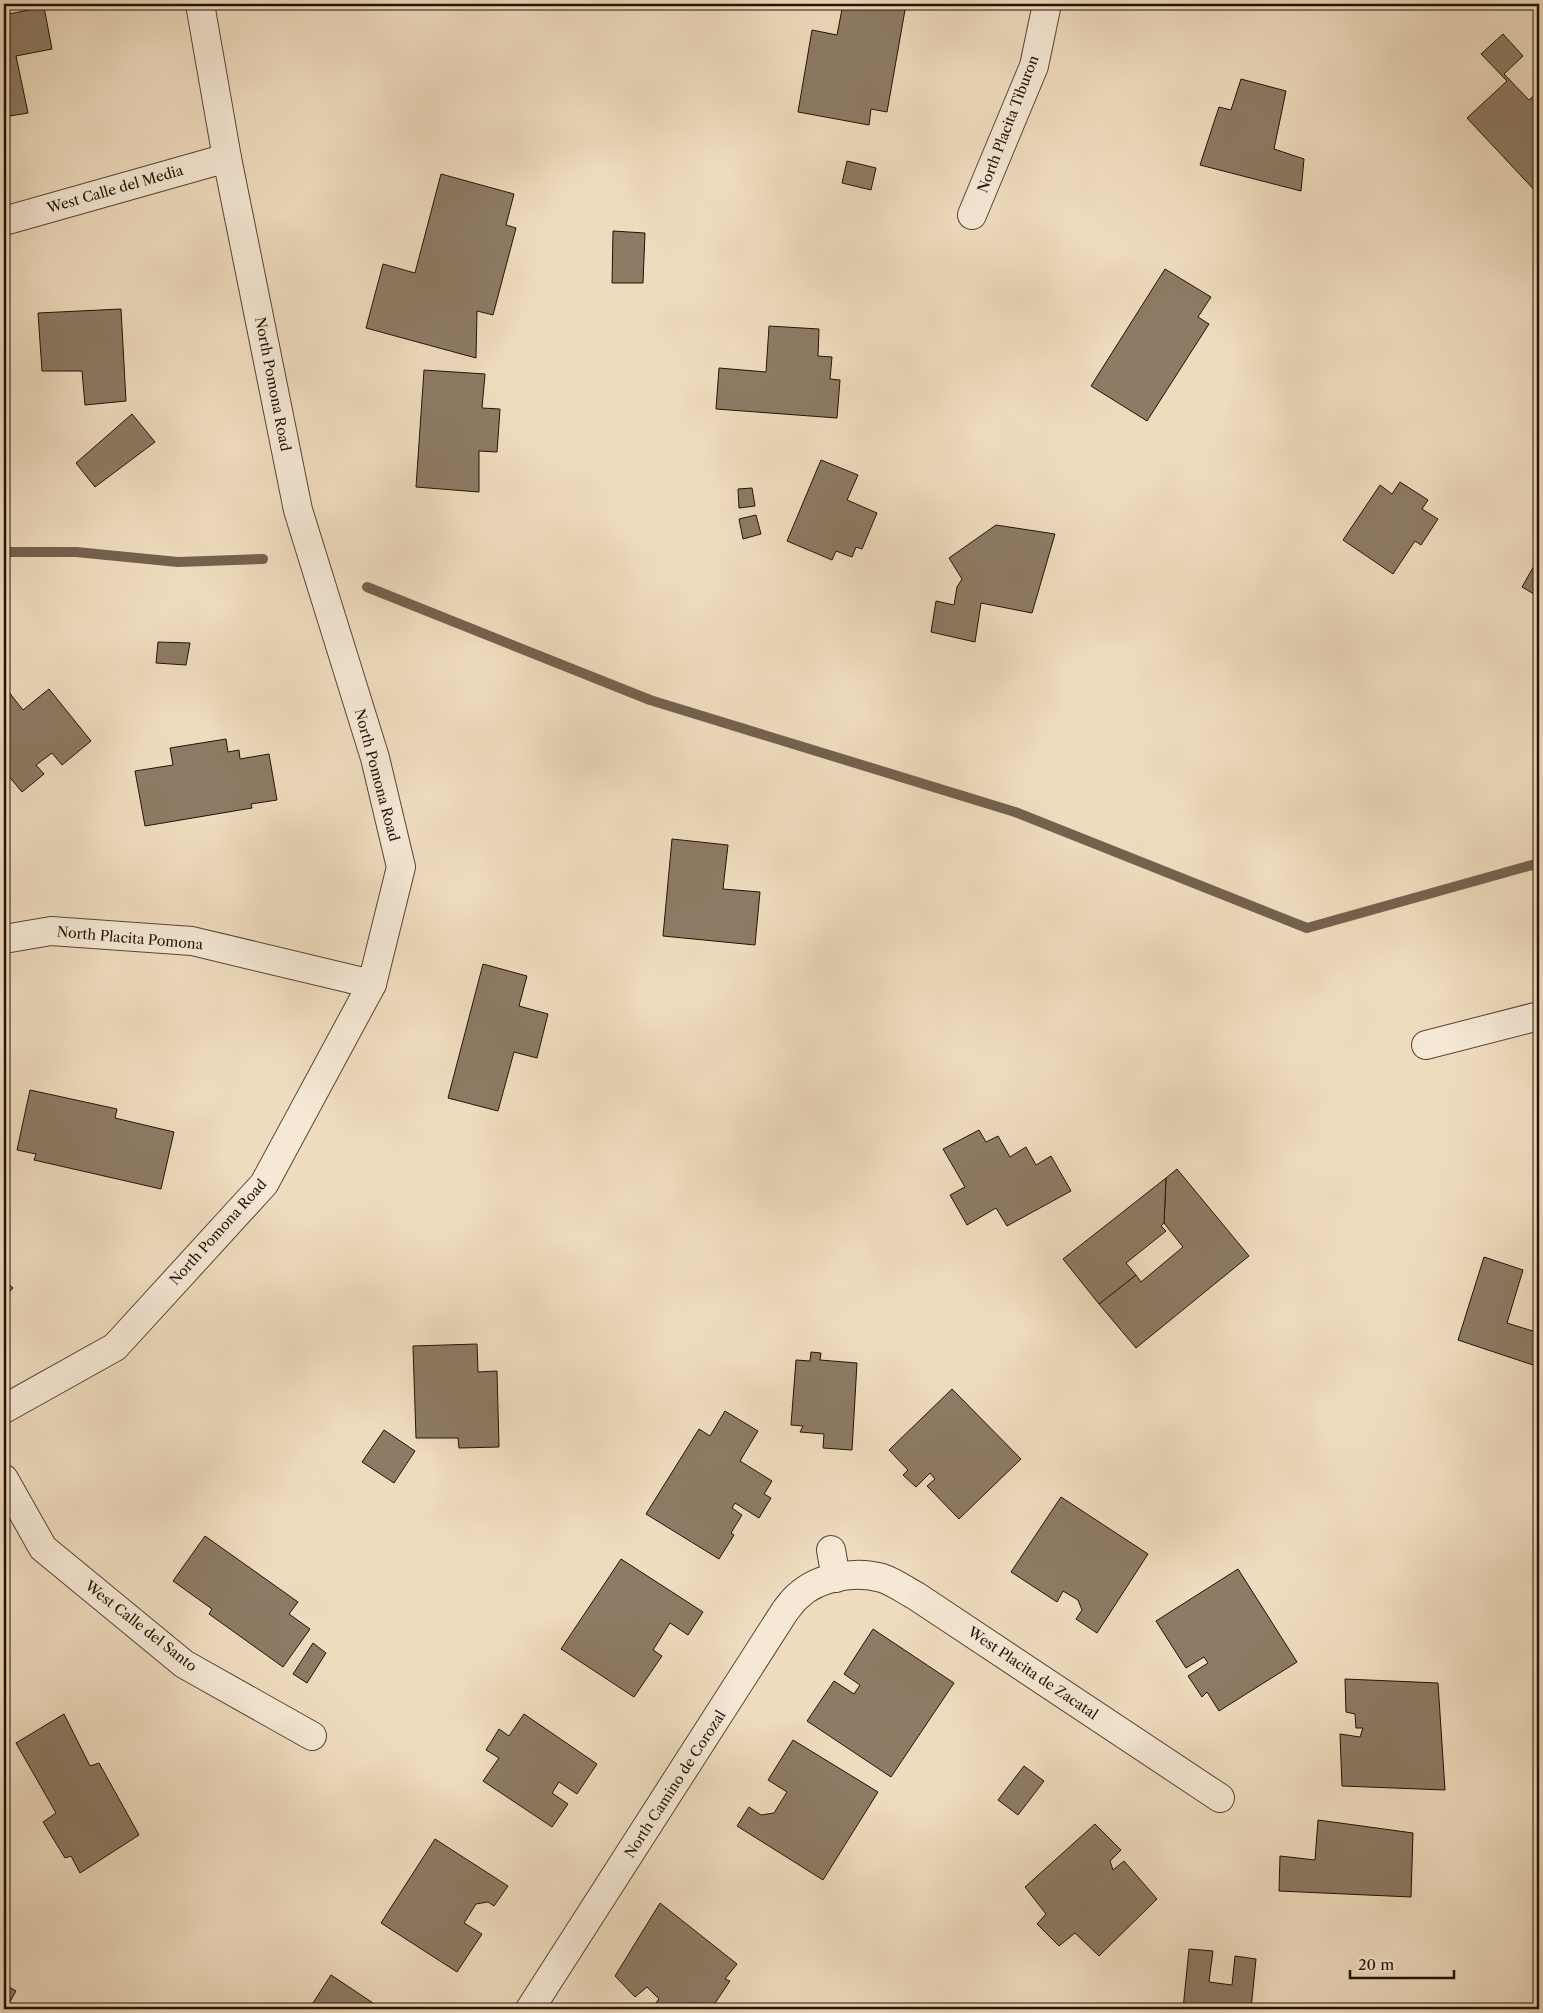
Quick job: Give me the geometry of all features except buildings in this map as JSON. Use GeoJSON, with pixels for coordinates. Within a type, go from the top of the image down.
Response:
{"type":"FeatureCollection","features":[{"type":"Feature","properties":{"kind":"street","name":"North Pomona Road"},"geometry":{"type":"LineString","coordinates":[[4,1409],[115,1347],[264,1184],[372,984],[401,867],[375,758],[298,510],[227,158],[200,4]]}},
{"type":"Feature","properties":{"kind":"street","name":"North Placita Tiburon"},"geometry":{"type":"LineString","coordinates":[[972,215],[1034,66],[1047,4]]}},
{"type":"Feature","properties":{"kind":"street","name":"West Calle del Media"},"geometry":{"type":"LineString","coordinates":[[4,221],[227,158]]}},
{"type":"Feature","properties":{"kind":"street","name":"North Placita Pomona"},"geometry":{"type":"LineString","coordinates":[[4,939],[51,932],[192,941],[372,984]]}},
{"type":"Feature","properties":{"kind":"street"},"geometry":{"type":"LineString","coordinates":[[1426,1044],[1539,1016]]}},
{"type":"Feature","properties":{"kind":"street","name":"West Calle del Santo"},"geometry":{"type":"LineString","coordinates":[[4,1479],[44,1548],[184,1664],[312,1736]]}},
{"type":"Feature","properties":{"kind":"street"},"geometry":{"type":"LineString","coordinates":[[830,1550],[836,1578]]}},
{"type":"Feature","properties":{"kind":"street","name":"West Placita de Zacatal"},"geometry":{"type":"LineString","coordinates":[[836,1578],[863,1576],[882,1578],[916,1596],[1220,1798]]}},
{"type":"Feature","properties":{"kind":"street","name":"North Camino de Corozal"},"geometry":{"type":"LineString","coordinates":[[530,2009],[785,1611],[798,1596],[818,1583],[836,1578]]}},
{"type":"Feature","properties":{"kind":"waterway"},"geometry":{"type":"LineString","coordinates":[[4,552],[76,552],[178,562],[263,559]]}},
{"type":"Feature","properties":{"kind":"waterway"},"geometry":{"type":"LineString","coordinates":[[367,587],[650,700],[1015,812],[1307,928],[1539,863]]}}]}
